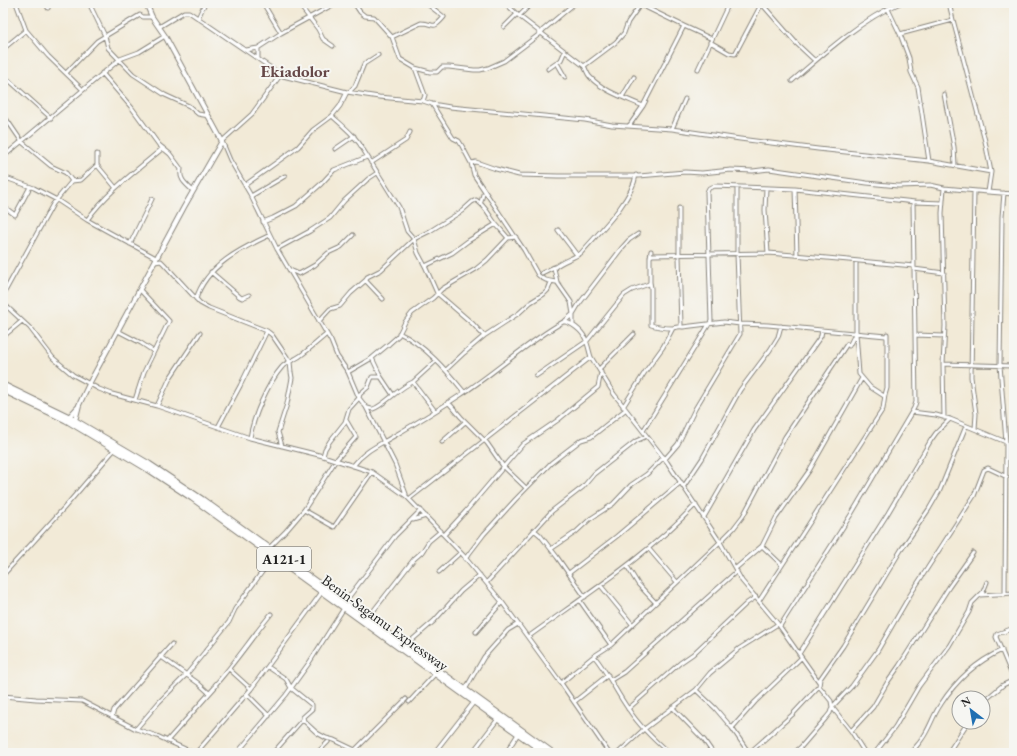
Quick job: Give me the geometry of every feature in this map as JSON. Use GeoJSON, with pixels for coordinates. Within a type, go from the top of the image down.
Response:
{"type":"FeatureCollection","features":[{"type":"Feature","properties":{"kind":"highway","name":"A121-1"},"geometry":{"type":"LineString","coordinates":[[3,385],[74,422],[149,464],[203,500],[344,605],[367,619],[466,688],[553,753]]}},
{"type":"Feature","properties":{"kind":"highway","name":"A121-1"},"geometry":{"type":"LineString","coordinates":[[3,390],[68,419]]}},
{"type":"Feature","properties":{"kind":"highway","name":"Benin-Sagamu Expressway"},"geometry":{"type":"LineString","coordinates":[[74,422],[114,450],[151,471],[192,498],[322,592],[344,605],[435,674],[546,753]]}},
{"type":"Feature","properties":{"kind":"street"},"geometry":{"type":"LineString","coordinates":[[16,3],[26,30],[34,41],[83,90]]}},
{"type":"Feature","properties":{"kind":"street"},"geometry":{"type":"LineString","coordinates":[[46,3],[48,8]]}},
{"type":"Feature","properties":{"kind":"street"},"geometry":{"type":"LineString","coordinates":[[89,3],[105,36],[108,48],[133,74],[165,95],[189,106],[198,114],[209,116]]}},
{"type":"Feature","properties":{"kind":"street"},"geometry":{"type":"LineString","coordinates":[[146,3],[152,17],[165,36],[209,116],[230,160],[251,196],[277,249],[320,321],[348,372],[359,398],[366,408],[394,464],[406,496]]}},
{"type":"Feature","properties":{"kind":"street"},"geometry":{"type":"LineString","coordinates":[[198,18],[205,3]]}},
{"type":"Feature","properties":{"kind":"street"},"geometry":{"type":"LineString","coordinates":[[263,3],[281,33]]}},
{"type":"Feature","properties":{"kind":"street"},"geometry":{"type":"LineString","coordinates":[[298,3],[318,29],[323,39],[334,46]]}},
{"type":"Feature","properties":{"kind":"street"},"geometry":{"type":"LineString","coordinates":[[246,50],[258,48],[281,33],[336,3]]}},
{"type":"Feature","properties":{"kind":"street"},"geometry":{"type":"LineString","coordinates":[[354,3],[360,12],[365,16],[374,18],[392,37],[400,59],[415,68],[430,72],[437,72],[442,68],[449,67],[480,70],[504,61],[541,33],[575,3]]}},
{"type":"Feature","properties":{"kind":"street"},"geometry":{"type":"LineString","coordinates":[[392,37],[421,23],[426,23],[432,26],[437,25],[444,17],[426,3]]}},
{"type":"Feature","properties":{"kind":"street"},"geometry":{"type":"LineString","coordinates":[[505,3],[518,15],[584,66],[589,77],[600,85],[642,106]]}},
{"type":"Feature","properties":{"kind":"street"},"geometry":{"type":"LineString","coordinates":[[504,27],[532,3]]}},
{"type":"Feature","properties":{"kind":"street"},"geometry":{"type":"LineString","coordinates":[[698,69],[729,3]]}},
{"type":"Feature","properties":{"kind":"street"},"geometry":{"type":"LineString","coordinates":[[584,66],[616,42],[624,32],[638,4],[711,40],[729,53],[735,54],[762,3],[797,44],[816,60]]}},
{"type":"Feature","properties":{"kind":"street"},"geometry":{"type":"LineString","coordinates":[[792,81],[838,42],[875,16],[900,3]]}},
{"type":"Feature","properties":{"kind":"street"},"geometry":{"type":"LineString","coordinates":[[949,3],[985,142],[991,172],[988,192]]}},
{"type":"Feature","properties":{"kind":"street"},"geometry":{"type":"LineString","coordinates":[[888,10],[900,34],[911,72],[918,87],[929,161]]}},
{"type":"Feature","properties":{"kind":"street"},"geometry":{"type":"LineString","coordinates":[[159,27],[184,12],[189,12],[246,50],[279,75],[348,92],[390,99],[423,101],[432,104],[629,126],[672,129],[818,149],[929,161],[991,172]]}},
{"type":"Feature","properties":{"kind":"street"},"geometry":{"type":"LineString","coordinates":[[66,73],[97,41],[140,15],[143,17],[152,17]]}},
{"type":"Feature","properties":{"kind":"street"},"geometry":{"type":"LineString","coordinates":[[900,34],[953,20]]}},
{"type":"Feature","properties":{"kind":"street"},"geometry":{"type":"LineString","coordinates":[[629,126],[642,106],[684,26]]}},
{"type":"Feature","properties":{"kind":"street"},"geometry":{"type":"LineString","coordinates":[[3,49],[26,30]]}},
{"type":"Feature","properties":{"kind":"street"},"geometry":{"type":"LineString","coordinates":[[3,157],[120,59],[139,52],[165,36]]}},
{"type":"Feature","properties":{"kind":"street"},"geometry":{"type":"LineString","coordinates":[[258,48],[258,59]]}},
{"type":"Feature","properties":{"kind":"street"},"geometry":{"type":"LineString","coordinates":[[548,69],[561,60],[565,51]]}},
{"type":"Feature","properties":{"kind":"street"},"geometry":{"type":"LineString","coordinates":[[114,55],[115,63]]}},
{"type":"Feature","properties":{"kind":"street"},"geometry":{"type":"LineString","coordinates":[[245,185],[298,147],[314,130],[332,116],[348,92],[355,86],[364,64],[378,55]]}},
{"type":"Feature","properties":{"kind":"street"},"geometry":{"type":"LineString","coordinates":[[557,63],[565,77]]}},
{"type":"Feature","properties":{"kind":"street"},"geometry":{"type":"LineString","coordinates":[[415,68],[425,95],[423,101]]}},
{"type":"Feature","properties":{"kind":"street"},"geometry":{"type":"LineString","coordinates":[[102,73],[132,108],[159,145],[170,154],[181,169],[180,175],[182,180],[193,191]]}},
{"type":"Feature","properties":{"kind":"street"},"geometry":{"type":"LineString","coordinates":[[3,74],[50,118]]}},
{"type":"Feature","properties":{"kind":"street"},"geometry":{"type":"LineString","coordinates":[[68,419],[79,405],[193,191],[222,141],[252,114],[279,75]]}},
{"type":"Feature","properties":{"kind":"street"},"geometry":{"type":"LineString","coordinates":[[622,97],[634,77]]}},
{"type":"Feature","properties":{"kind":"street"},"geometry":{"type":"LineString","coordinates":[[944,94],[952,134],[955,166]]}},
{"type":"Feature","properties":{"kind":"street"},"geometry":{"type":"LineString","coordinates":[[672,129],[684,100]]}},
{"type":"Feature","properties":{"kind":"street"},"geometry":{"type":"LineString","coordinates":[[432,104],[453,138],[459,141],[471,163],[478,183],[516,237],[540,278],[551,282],[558,282]]}},
{"type":"Feature","properties":{"kind":"street"},"geometry":{"type":"LineString","coordinates":[[332,116],[354,136],[360,144],[399,207],[407,231],[414,239],[418,253],[437,293],[473,324],[484,336]]}},
{"type":"Feature","properties":{"kind":"street"},"geometry":{"type":"LineString","coordinates":[[3,118],[22,142],[51,166],[66,173],[72,181]]}},
{"type":"Feature","properties":{"kind":"street"},"geometry":{"type":"LineString","coordinates":[[371,164],[406,140],[410,132]]}},
{"type":"Feature","properties":{"kind":"street"},"geometry":{"type":"LineString","coordinates":[[335,149],[354,136]]}},
{"type":"Feature","properties":{"kind":"street"},"geometry":{"type":"LineString","coordinates":[[87,220],[98,205],[163,148]]}},
{"type":"Feature","properties":{"kind":"street"},"geometry":{"type":"LineString","coordinates":[[116,188],[161,152]]}},
{"type":"Feature","properties":{"kind":"street"},"geometry":{"type":"LineString","coordinates":[[97,154],[97,165],[116,188]]}},
{"type":"Feature","properties":{"kind":"street"},"geometry":{"type":"LineString","coordinates":[[263,222],[296,206],[321,184],[334,170],[367,157]]}},
{"type":"Feature","properties":{"kind":"street"},"geometry":{"type":"LineString","coordinates":[[471,163],[476,162],[496,170],[519,175],[558,176],[636,175],[685,172],[710,173],[731,170],[753,171],[768,169],[898,186],[930,185],[944,188],[1014,194]]}},
{"type":"Feature","properties":{"kind":"street"},"geometry":{"type":"LineString","coordinates":[[3,295],[53,204],[72,181],[82,180],[97,165]]}},
{"type":"Feature","properties":{"kind":"street"},"geometry":{"type":"LineString","coordinates":[[277,249],[330,218],[344,201],[368,179],[377,173]]}},
{"type":"Feature","properties":{"kind":"street"},"geometry":{"type":"LineString","coordinates":[[542,273],[577,255],[611,218],[635,184],[636,175]]}},
{"type":"Feature","properties":{"kind":"street"},"geometry":{"type":"LineString","coordinates":[[251,196],[285,176]]}},
{"type":"Feature","properties":{"kind":"street"},"geometry":{"type":"LineString","coordinates":[[3,177],[30,187],[57,200],[87,220],[156,260],[161,261],[196,299],[209,308],[267,331],[272,335],[290,362],[292,378],[287,404],[278,432],[282,446]]}},
{"type":"Feature","properties":{"kind":"street"},"geometry":{"type":"LineString","coordinates":[[643,431],[710,323],[711,315],[706,192],[709,188],[715,186],[737,186],[795,189],[943,204]]}},
{"type":"Feature","properties":{"kind":"street"},"geometry":{"type":"LineString","coordinates":[[551,549],[576,532],[590,519],[613,504],[631,485],[647,474],[678,444],[694,409],[713,381],[740,334],[737,254],[737,186]]}},
{"type":"Feature","properties":{"kind":"street"},"geometry":{"type":"LineString","coordinates":[[3,206],[15,215],[30,187]]}},
{"type":"Feature","properties":{"kind":"street"},"geometry":{"type":"LineString","coordinates":[[766,188],[765,210],[768,254]]}},
{"type":"Feature","properties":{"kind":"street"},"geometry":{"type":"LineString","coordinates":[[944,188],[944,418]]}},
{"type":"Feature","properties":{"kind":"street"},"geometry":{"type":"LineString","coordinates":[[795,189],[796,255]]}},
{"type":"Feature","properties":{"kind":"street"},"geometry":{"type":"LineString","coordinates":[[974,191],[971,377],[976,414],[975,429]]}},
{"type":"Feature","properties":{"kind":"street"},"geometry":{"type":"LineString","coordinates":[[1004,193],[1002,216],[1000,365],[1007,477],[1005,594]]}},
{"type":"Feature","properties":{"kind":"street"},"geometry":{"type":"LineString","coordinates":[[481,202],[483,194]]}},
{"type":"Feature","properties":{"kind":"street"},"geometry":{"type":"LineString","coordinates":[[130,244],[152,199]]}},
{"type":"Feature","properties":{"kind":"street"},"geometry":{"type":"LineString","coordinates":[[320,321],[330,309],[340,306],[370,274],[381,270],[414,239],[462,211],[476,200],[481,202],[496,224],[508,238]]}},
{"type":"Feature","properties":{"kind":"street"},"geometry":{"type":"LineString","coordinates":[[618,753],[643,730],[696,690],[710,673],[740,648],[779,625],[852,512],[912,412],[916,402],[913,202]]}},
{"type":"Feature","properties":{"kind":"street"},"geometry":{"type":"LineString","coordinates":[[679,208],[678,256],[681,326]]}},
{"type":"Feature","properties":{"kind":"street"},"geometry":{"type":"LineString","coordinates":[[425,266],[452,253],[468,241],[496,224]]}},
{"type":"Feature","properties":{"kind":"street"},"geometry":{"type":"LineString","coordinates":[[558,230],[577,255]]}},
{"type":"Feature","properties":{"kind":"street"},"geometry":{"type":"LineString","coordinates":[[353,466],[365,453],[464,392],[527,345],[565,321],[573,314],[578,304],[629,240],[638,234]]}},
{"type":"Feature","properties":{"kind":"street"},"geometry":{"type":"LineString","coordinates":[[196,299],[198,291],[214,268],[251,244],[270,235]]}},
{"type":"Feature","properties":{"kind":"street"},"geometry":{"type":"LineString","coordinates":[[290,270],[299,274],[304,272],[320,261],[328,253],[340,247],[353,235]]}},
{"type":"Feature","properties":{"kind":"street"},"geometry":{"type":"LineString","coordinates":[[348,372],[372,358],[398,336],[404,322],[412,313],[433,298],[437,293],[476,269],[508,238],[516,237]]}},
{"type":"Feature","properties":{"kind":"street"},"geometry":{"type":"LineString","coordinates":[[651,252],[650,282],[652,325],[672,328],[724,322],[887,336],[887,388],[883,409],[759,601]]}},
{"type":"Feature","properties":{"kind":"street"},"geometry":{"type":"LineString","coordinates":[[650,257],[652,255],[796,255],[914,268],[944,273]]}},
{"type":"Feature","properties":{"kind":"street"},"geometry":{"type":"LineString","coordinates":[[856,261],[856,333],[859,374],[870,387],[884,396],[885,395]]}},
{"type":"Feature","properties":{"kind":"street"},"geometry":{"type":"LineString","coordinates":[[554,267],[558,282],[571,302],[574,325]]}},
{"type":"Feature","properties":{"kind":"street"},"geometry":{"type":"LineString","coordinates":[[211,272],[240,297],[242,298],[249,295]]}},
{"type":"Feature","properties":{"kind":"street"},"geometry":{"type":"LineString","coordinates":[[366,280],[384,299]]}},
{"type":"Feature","properties":{"kind":"street"},"geometry":{"type":"LineString","coordinates":[[446,370],[484,336],[519,313],[531,302],[544,294],[548,290],[551,282]]}},
{"type":"Feature","properties":{"kind":"street"},"geometry":{"type":"LineString","coordinates":[[536,376],[586,342],[624,296],[632,290],[649,284],[650,282]]}},
{"type":"Feature","properties":{"kind":"street"},"geometry":{"type":"LineString","coordinates":[[135,400],[144,372],[153,351],[169,321],[140,290]]}},
{"type":"Feature","properties":{"kind":"street"},"geometry":{"type":"LineString","coordinates":[[3,303],[30,328],[53,358],[73,376],[112,394],[157,406],[250,438],[323,456],[372,472],[406,496],[441,531],[502,602],[561,683],[609,753]]}},
{"type":"Feature","properties":{"kind":"street"},"geometry":{"type":"LineString","coordinates":[[6,335],[22,321]]}},
{"type":"Feature","properties":{"kind":"street"},"geometry":{"type":"LineString","coordinates":[[565,321],[574,325],[584,336],[591,357],[607,384],[684,486],[749,590],[779,625],[830,701],[832,707],[851,731],[865,753]]}},
{"type":"Feature","properties":{"kind":"street"},"geometry":{"type":"LineString","coordinates":[[684,486],[702,459],[740,390],[778,337],[781,326]]}},
{"type":"Feature","properties":{"kind":"street"},"geometry":{"type":"LineString","coordinates":[[466,559],[493,524],[551,463],[581,440],[591,437],[624,408],[645,372],[663,347],[672,328]]}},
{"type":"Feature","properties":{"kind":"street"},"geometry":{"type":"LineString","coordinates":[[704,517],[754,430],[821,336],[822,330]]}},
{"type":"Feature","properties":{"kind":"street"},"geometry":{"type":"LineString","coordinates":[[118,331],[153,351]]}},
{"type":"Feature","properties":{"kind":"street"},"geometry":{"type":"LineString","coordinates":[[218,427],[267,331]]}},
{"type":"Feature","properties":{"kind":"street"},"geometry":{"type":"LineString","coordinates":[[157,406],[170,378],[200,333]]}},
{"type":"Feature","properties":{"kind":"street"},"geometry":{"type":"LineString","coordinates":[[399,333],[432,355],[464,392]]}},
{"type":"Feature","properties":{"kind":"street"},"geometry":{"type":"LineString","coordinates":[[561,683],[611,644],[733,529],[743,516],[785,437],[856,333]]}},
{"type":"Feature","properties":{"kind":"street"},"geometry":{"type":"LineString","coordinates":[[250,438],[252,424],[277,373],[283,365],[305,352],[327,334]]}},
{"type":"Feature","properties":{"kind":"street"},"geometry":{"type":"LineString","coordinates":[[598,387],[600,371],[634,334]]}},
{"type":"Feature","properties":{"kind":"street"},"geometry":{"type":"LineString","coordinates":[[915,335],[944,336]]}},
{"type":"Feature","properties":{"kind":"street"},"geometry":{"type":"LineString","coordinates":[[409,499],[591,357]]}},
{"type":"Feature","properties":{"kind":"street"},"geometry":{"type":"LineString","coordinates":[[372,358],[381,377],[393,395]]}},
{"type":"Feature","properties":{"kind":"street"},"geometry":{"type":"LineString","coordinates":[[366,408],[372,409],[380,406],[393,395],[413,382],[436,361]]}},
{"type":"Feature","properties":{"kind":"street"},"geometry":{"type":"LineString","coordinates":[[943,364],[1014,366]]}},
{"type":"Feature","properties":{"kind":"street"},"geometry":{"type":"LineString","coordinates":[[323,456],[327,445],[346,420],[349,409],[368,386],[372,377],[381,377]]}},
{"type":"Feature","properties":{"kind":"street"},"geometry":{"type":"LineString","coordinates":[[611,680],[624,672],[762,546],[776,518],[809,471],[862,378]]}},
{"type":"Feature","properties":{"kind":"street"},"geometry":{"type":"LineString","coordinates":[[413,382],[434,411]]}},
{"type":"Feature","properties":{"kind":"street"},"geometry":{"type":"LineString","coordinates":[[444,535],[523,444],[558,420],[598,387],[607,384]]}},
{"type":"Feature","properties":{"kind":"street"},"geometry":{"type":"LineString","coordinates":[[448,402],[465,422],[484,440],[503,466],[526,488]]}},
{"type":"Feature","properties":{"kind":"street"},"geometry":{"type":"LineString","coordinates":[[74,422],[79,405]]}},
{"type":"Feature","properties":{"kind":"street"},"geometry":{"type":"LineString","coordinates":[[912,412],[950,419],[1006,442]]}},
{"type":"Feature","properties":{"kind":"street"},"geometry":{"type":"LineString","coordinates":[[799,654],[888,514],[931,440],[950,419]]}},
{"type":"Feature","properties":{"kind":"street"},"geometry":{"type":"LineString","coordinates":[[269,548],[304,510],[336,460],[356,437],[346,420]]}},
{"type":"Feature","properties":{"kind":"street"},"geometry":{"type":"LineString","coordinates":[[442,442],[465,422]]}},
{"type":"Feature","properties":{"kind":"street"},"geometry":{"type":"LineString","coordinates":[[696,690],[715,708],[732,728],[749,753],[792,715],[819,684],[901,550],[929,509],[940,490],[966,426]]}},
{"type":"Feature","properties":{"kind":"street"},"geometry":{"type":"LineString","coordinates":[[486,582],[552,511],[583,487],[594,474],[636,441],[647,436]]}},
{"type":"Feature","properties":{"kind":"street"},"geometry":{"type":"LineString","coordinates":[[3,575],[114,450]]}},
{"type":"Feature","properties":{"kind":"street"},"geometry":{"type":"LineString","coordinates":[[794,753],[819,727],[832,707],[852,686],[878,650],[910,595],[974,496],[984,470],[988,468],[1007,477]]}},
{"type":"Feature","properties":{"kind":"street"},"geometry":{"type":"LineString","coordinates":[[304,510],[334,527],[372,472]]}},
{"type":"Feature","properties":{"kind":"street"},"geometry":{"type":"LineString","coordinates":[[569,573],[617,536],[681,482]]}},
{"type":"Feature","properties":{"kind":"street"},"geometry":{"type":"LineString","coordinates":[[528,637],[580,601],[649,549],[696,504]]}},
{"type":"Feature","properties":{"kind":"street"},"geometry":{"type":"LineString","coordinates":[[237,753],[292,688],[344,605],[395,536],[412,521],[421,510]]}},
{"type":"Feature","properties":{"kind":"street"},"geometry":{"type":"LineString","coordinates":[[412,521],[426,516]]}},
{"type":"Feature","properties":{"kind":"street"},"geometry":{"type":"LineString","coordinates":[[534,530],[551,549],[585,597]]}},
{"type":"Feature","properties":{"kind":"street"},"geometry":{"type":"LineString","coordinates":[[367,619],[414,559],[422,552],[429,541],[441,531]]}},
{"type":"Feature","properties":{"kind":"street"},"geometry":{"type":"LineString","coordinates":[[762,546],[782,565]]}},
{"type":"Feature","properties":{"kind":"street"},"geometry":{"type":"LineString","coordinates":[[649,549],[677,582]]}},
{"type":"Feature","properties":{"kind":"street"},"geometry":{"type":"LineString","coordinates":[[439,572],[460,553]]}},
{"type":"Feature","properties":{"kind":"street"},"geometry":{"type":"LineString","coordinates":[[851,731],[873,707],[887,683],[900,666],[973,553]]}},
{"type":"Feature","properties":{"kind":"street"},"geometry":{"type":"LineString","coordinates":[[136,729],[158,702],[186,675],[228,622],[235,609],[273,557]]}},
{"type":"Feature","properties":{"kind":"street"},"geometry":{"type":"LineString","coordinates":[[627,566],[638,584],[656,602]]}},
{"type":"Feature","properties":{"kind":"street"},"geometry":{"type":"LineString","coordinates":[[405,646],[434,621],[461,591],[480,575]]}},
{"type":"Feature","properties":{"kind":"street"},"geometry":{"type":"LineString","coordinates":[[874,753],[895,727],[919,686],[949,646],[969,612],[972,603],[980,595],[987,582]]}},
{"type":"Feature","properties":{"kind":"street"},"geometry":{"type":"LineString","coordinates":[[600,586],[632,624]]}},
{"type":"Feature","properties":{"kind":"street"},"geometry":{"type":"LineString","coordinates":[[3,696],[82,701],[136,729],[195,753],[251,689],[322,592]]}},
{"type":"Feature","properties":{"kind":"street"},"geometry":{"type":"LineString","coordinates":[[980,595],[1014,593]]}},
{"type":"Feature","properties":{"kind":"street"},"geometry":{"type":"LineString","coordinates":[[628,710],[680,663],[693,654],[747,603],[756,597]]}},
{"type":"Feature","properties":{"kind":"street"},"geometry":{"type":"LineString","coordinates":[[580,601],[611,644]]}},
{"type":"Feature","properties":{"kind":"street"},"geometry":{"type":"LineString","coordinates":[[476,632],[502,602]]}},
{"type":"Feature","properties":{"kind":"street"},"geometry":{"type":"LineString","coordinates":[[167,741],[229,670],[271,614]]}},
{"type":"Feature","properties":{"kind":"street"},"geometry":{"type":"LineString","coordinates":[[466,688],[484,656],[508,630],[518,624]]}},
{"type":"Feature","properties":{"kind":"street"},"geometry":{"type":"LineString","coordinates":[[991,695],[1002,685],[1014,680],[996,635],[1014,628]]}},
{"type":"Feature","properties":{"kind":"street"},"geometry":{"type":"LineString","coordinates":[[112,717],[114,710],[172,644]]}},
{"type":"Feature","properties":{"kind":"street"},"geometry":{"type":"LineString","coordinates":[[911,753],[914,746],[921,741],[940,704],[968,670],[979,662],[1002,650]]}},
{"type":"Feature","properties":{"kind":"street"},"geometry":{"type":"LineString","coordinates":[[160,656],[209,694]]}},
{"type":"Feature","properties":{"kind":"street"},"geometry":{"type":"LineString","coordinates":[[594,656],[608,675],[628,710],[643,730],[669,753]]}},
{"type":"Feature","properties":{"kind":"street"},"geometry":{"type":"LineString","coordinates":[[732,728],[756,702],[802,658]]}},
{"type":"Feature","properties":{"kind":"street"},"geometry":{"type":"LineString","coordinates":[[268,667],[286,679],[292,688],[306,699],[313,707],[304,715],[303,720],[274,753]]}},
{"type":"Feature","properties":{"kind":"street"},"geometry":{"type":"LineString","coordinates":[[229,670],[251,689]]}},
{"type":"Feature","properties":{"kind":"street"},"geometry":{"type":"LineString","coordinates":[[409,702],[435,674]]}},
{"type":"Feature","properties":{"kind":"street"},"geometry":{"type":"LineString","coordinates":[[574,702],[608,675]]}},
{"type":"Feature","properties":{"kind":"street"},"geometry":{"type":"LineString","coordinates":[[247,694],[268,716]]}},
{"type":"Feature","properties":{"kind":"street"},"geometry":{"type":"LineString","coordinates":[[303,720],[323,737],[334,740],[354,752],[406,699]]}},
{"type":"Feature","properties":{"kind":"street"},"geometry":{"type":"LineString","coordinates":[[434,753],[474,702]]}},
{"type":"Feature","properties":{"kind":"street"},"geometry":{"type":"LineString","coordinates":[[672,707],[704,740],[713,753]]}},
{"type":"Feature","properties":{"kind":"street"},"geometry":{"type":"LineString","coordinates":[[472,753],[498,719]]}},
{"type":"Feature","properties":{"kind":"street"},"geometry":{"type":"LineString","coordinates":[[948,753],[963,730]]}},
{"type":"Feature","properties":{"kind":"street"},"geometry":{"type":"LineString","coordinates":[[506,753],[518,734]]}},
{"type":"Feature","properties":{"kind":"street"},"geometry":{"type":"LineString","coordinates":[[318,753],[328,742]]}},
{"type":"Feature","properties":{"kind":"district","name":"Ekiadolor"},"geometry":{"type":"Point","coordinates":[295,71]}}]}
